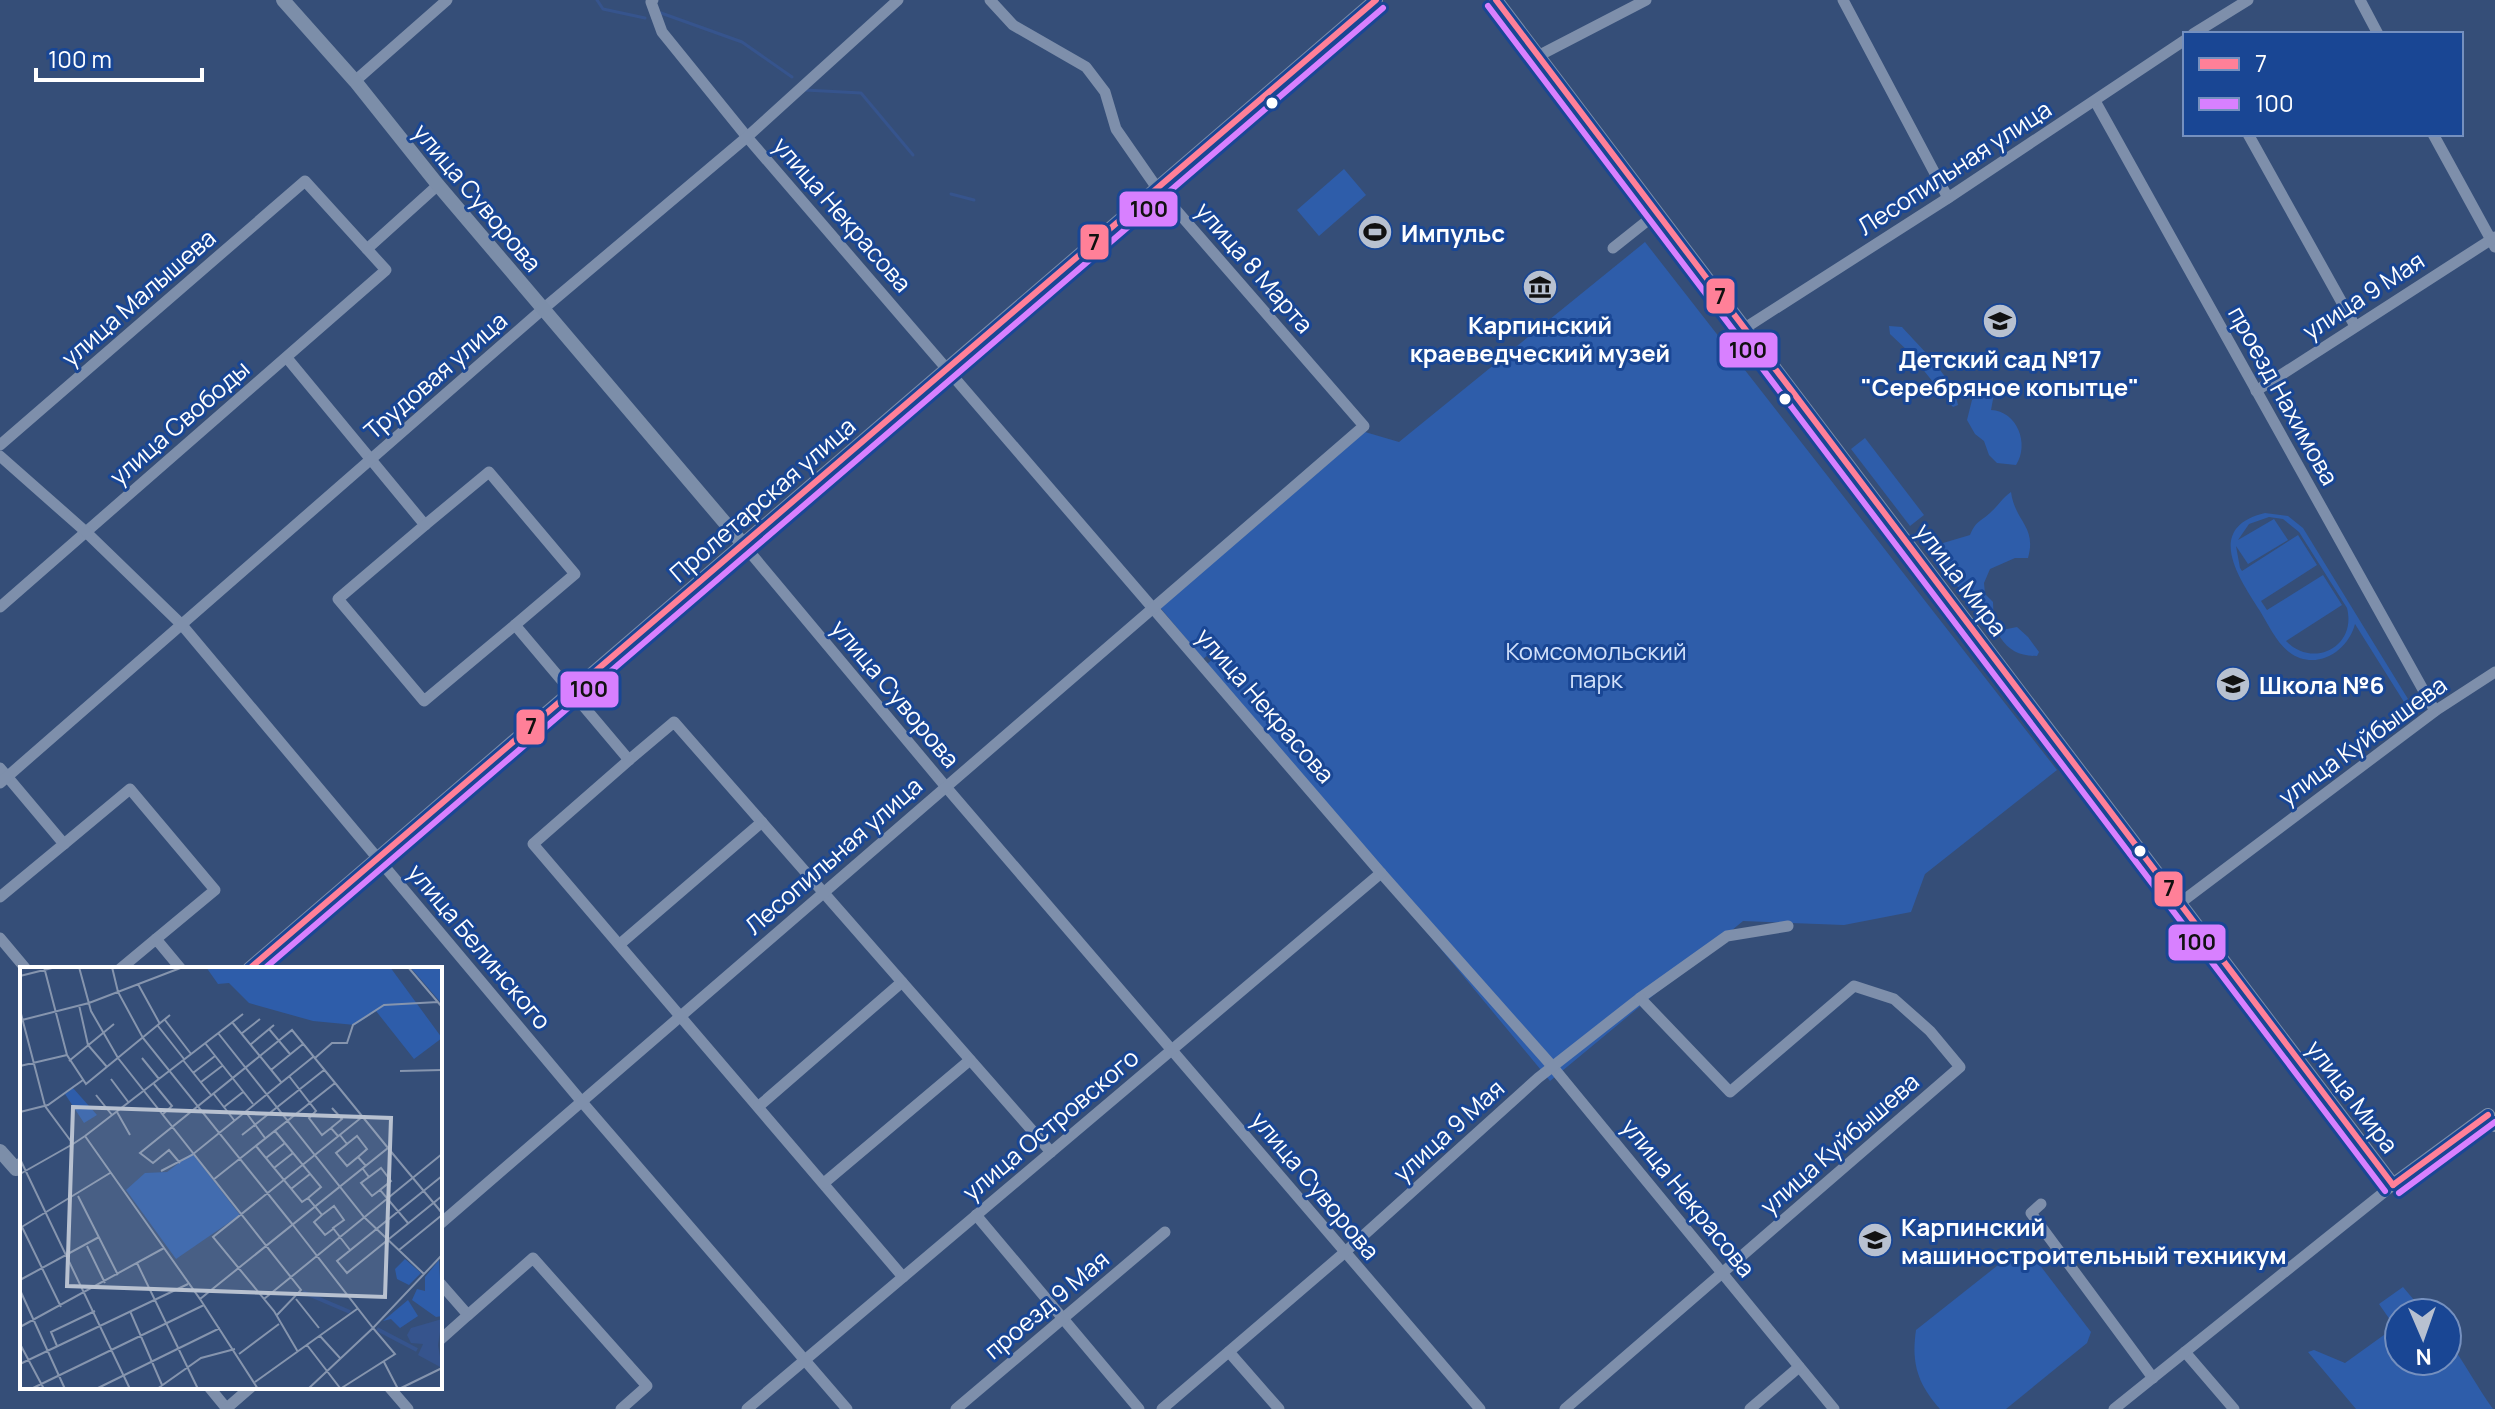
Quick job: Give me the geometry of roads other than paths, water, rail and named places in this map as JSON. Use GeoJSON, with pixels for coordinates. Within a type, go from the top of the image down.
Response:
{"type":"FeatureCollection","features":[{"type":"Feature","properties":{"kind":"main road","name":"улица Суворова"},"geometry":{"type":"LineString","coordinates":[[283,0],[355,81],[438,185],[743,544]]}},
{"type":"Feature","properties":{"kind":"main road","name":"Пролетарская улица"},"geometry":{"type":"LineString","coordinates":[[251,967],[378,858],[566,687],[743,544],[1376,0]]}},
{"type":"Feature","properties":{"kind":"main road","name":"улица Мира"},"geometry":{"type":"LineString","coordinates":[[1496,0],[2393,1185]]}},
{"type":"Feature","properties":{"kind":"main road"},"geometry":{"type":"LineString","coordinates":[[2393,1185],[2493,1117]]}},
{"type":"Feature","properties":{"kind":"main road"},"geometry":{"type":"LineString","coordinates":[[0,1151],[20,1170]]}},
{"type":"Feature","properties":{"kind":"street"},"geometry":{"type":"LineString","coordinates":[[355,81],[447,0]]}},
{"type":"Feature","properties":{"kind":"street","name":"улица Некрасова"},"geometry":{"type":"LineString","coordinates":[[653,0],[651,2],[662,32],[747,137],[1381,873],[1552,1066],[1834,1409]]}},
{"type":"Feature","properties":{"kind":"street","name":"Трудовая улица"},"geometry":{"type":"LineString","coordinates":[[3,776],[182,625],[543,309],[747,137],[898,0]]}},
{"type":"Feature","properties":{"kind":"street","name":"улица 8 Марта"},"geometry":{"type":"LineString","coordinates":[[990,0],[1013,25],[1086,67],[1105,92],[1116,129],[1157,188],[1364,426]]}},
{"type":"Feature","properties":{"kind":"street"},"geometry":{"type":"LineString","coordinates":[[1538,56],[1646,0]]}},
{"type":"Feature","properties":{"kind":"street"},"geometry":{"type":"LineString","coordinates":[[1843,0],[1948,198]]}},
{"type":"Feature","properties":{"kind":"street"},"geometry":{"type":"LineString","coordinates":[[2196,32],[2248,0]]}},
{"type":"Feature","properties":{"kind":"street"},"geometry":{"type":"LineString","coordinates":[[2360,0],[2377,32]]}},
{"type":"Feature","properties":{"kind":"street","name":"Лесопильная улица"},"geometry":{"type":"LineString","coordinates":[[1745,328],[2183,41]]}},
{"type":"Feature","properties":{"kind":"street","name":"проезд Нахимова"},"geometry":{"type":"LineString","coordinates":[[2095,101],[2435,711]]}},
{"type":"Feature","properties":{"kind":"street"},"geometry":{"type":"LineString","coordinates":[[2249,136],[2355,326]]}},
{"type":"Feature","properties":{"kind":"street"},"geometry":{"type":"LineString","coordinates":[[2434,136],[2494,241]]}},
{"type":"Feature","properties":{"kind":"street","name":"улица Малышева"},"geometry":{"type":"LineString","coordinates":[[0,445],[305,181],[367,249]]}},
{"type":"Feature","properties":{"kind":"street"},"geometry":{"type":"LineString","coordinates":[[367,249],[438,185]]}},
{"type":"Feature","properties":{"kind":"street"},"geometry":{"type":"LineString","coordinates":[[1613,248],[1657,213]]}},
{"type":"Feature","properties":{"kind":"street","name":"улица 9 Мая"},"geometry":{"type":"LineString","coordinates":[[2256,391],[2494,241]]}},
{"type":"Feature","properties":{"kind":"street","name":"улица Свободы"},"geometry":{"type":"LineString","coordinates":[[0,607],[386,270],[367,249]]}},
{"type":"Feature","properties":{"kind":"street"},"geometry":{"type":"LineString","coordinates":[[287,358],[425,525]]}},
{"type":"Feature","properties":{"kind":"street","name":"Лесопильная улица"},"geometry":{"type":"LineString","coordinates":[[442,1222],[1364,426]]}},
{"type":"Feature","properties":{"kind":"street","name":"улица Белинского"},"geometry":{"type":"LineString","coordinates":[[0,456],[86,532],[182,625],[582,1102],[847,1409]]}},
{"type":"Feature","properties":{"kind":"street"},"geometry":{"type":"LineString","coordinates":[[489,472],[575,574],[515,625],[424,701],[338,599],[489,472]]}},
{"type":"Feature","properties":{"kind":"street","name":"улица Суворова"},"geometry":{"type":"LineString","coordinates":[[743,544],[946,787],[1480,1409]]}},
{"type":"Feature","properties":{"kind":"street"},"geometry":{"type":"LineString","coordinates":[[515,625],[629,760]]}},
{"type":"Feature","properties":{"kind":"street","name":"улица Куйбышева"},"geometry":{"type":"LineString","coordinates":[[2180,903],[2435,711],[2495,672]]}},
{"type":"Feature","properties":{"kind":"street"},"geometry":{"type":"LineString","coordinates":[[903,1277],[533,844],[629,760],[674,722],[1051,1152]]}},
{"type":"Feature","properties":{"kind":"street"},"geometry":{"type":"LineString","coordinates":[[3,776],[64,844]]}},
{"type":"Feature","properties":{"kind":"street"},"geometry":{"type":"LineString","coordinates":[[0,897],[130,789],[215,890],[122,967]]}},
{"type":"Feature","properties":{"kind":"street"},"geometry":{"type":"LineString","coordinates":[[620,944],[762,822]]}},
{"type":"Feature","properties":{"kind":"street","name":"улица Островского"},"geometry":{"type":"LineString","coordinates":[[747,1409],[1381,873]]}},
{"type":"Feature","properties":{"kind":"street","name":"улица 9 Мая"},"geometry":{"type":"LineString","coordinates":[[1162,1409],[1344,1253],[1552,1066],[1640,998],[1727,936],[1788,926]]}},
{"type":"Feature","properties":{"kind":"street"},"geometry":{"type":"LineString","coordinates":[[0,938],[24,967]]}},
{"type":"Feature","properties":{"kind":"street"},"geometry":{"type":"LineString","coordinates":[[156,939],[179,967]]}},
{"type":"Feature","properties":{"kind":"street"},"geometry":{"type":"LineString","coordinates":[[759,1106],[902,982]]}},
{"type":"Feature","properties":{"kind":"street","name":"улица Куйбышева"},"geometry":{"type":"LineString","coordinates":[[1565,1409],[1960,1067],[1930,1031],[1894,999],[1854,986],[1730,1092],[1640,998]]}},
{"type":"Feature","properties":{"kind":"street"},"geometry":{"type":"LineString","coordinates":[[824,1183],[970,1060]]}},
{"type":"Feature","properties":{"kind":"street"},"geometry":{"type":"LineString","coordinates":[[2114,1409],[2393,1185]]}},
{"type":"Feature","properties":{"kind":"street"},"geometry":{"type":"LineString","coordinates":[[2041,1204],[2031,1213],[2153,1378]]}},
{"type":"Feature","properties":{"kind":"street"},"geometry":{"type":"LineString","coordinates":[[976,1215],[1139,1409]]}},
{"type":"Feature","properties":{"kind":"street","name":"проезд 9 Мая"},"geometry":{"type":"LineString","coordinates":[[956,1409],[1165,1232]]}},
{"type":"Feature","properties":{"kind":"street"},"geometry":{"type":"LineString","coordinates":[[442,1338],[533,1258],[647,1386],[621,1409]]}},
{"type":"Feature","properties":{"kind":"street"},"geometry":{"type":"LineString","coordinates":[[442,1285],[468,1315]]}},
{"type":"Feature","properties":{"kind":"street"},"geometry":{"type":"LineString","coordinates":[[1229,1352],[1279,1409]]}},
{"type":"Feature","properties":{"kind":"street"},"geometry":{"type":"LineString","coordinates":[[2185,1352],[2234,1409]]}},
{"type":"Feature","properties":{"kind":"street"},"geometry":{"type":"LineString","coordinates":[[1750,1409],[1799,1367]]}},
{"type":"Feature","properties":{"kind":"street"},"geometry":{"type":"LineString","coordinates":[[211,1389],[227,1409],[249,1389]]}},
{"type":"Feature","properties":{"kind":"street"},"geometry":{"type":"LineString","coordinates":[[391,1389],[408,1409]]}},
{"type":"Feature","properties":{"kind":"waterway"},"geometry":{"type":"LineString","coordinates":[[597,0],[603,9],[645,18]]}},
{"type":"Feature","properties":{"kind":"waterway"},"geometry":{"type":"LineString","coordinates":[[661,13],[742,42],[792,77]]}},
{"type":"Feature","properties":{"kind":"waterway"},"geometry":{"type":"LineString","coordinates":[[805,90],[861,93],[913,155]]}},
{"type":"Feature","properties":{"kind":"waterway"},"geometry":{"type":"LineString","coordinates":[[951,194],[974,200]]}},
{"type":"Feature","properties":{"kind":"place","name":"Импульс"},"geometry":{"type":"Point","coordinates":[1375,232]}},
{"type":"Feature","properties":{"kind":"place","name":"Карпинский краеведческий музей"},"geometry":{"type":"Point","coordinates":[1540,287]}},
{"type":"Feature","properties":{"kind":"place","name":"Детский сад №17 \"Серебряное копытце\""},"geometry":{"type":"Point","coordinates":[2000,321]}},
{"type":"Feature","properties":{"kind":"place","name":"Школа №6"},"geometry":{"type":"Point","coordinates":[2233,684]}},
{"type":"Feature","properties":{"kind":"place","name":"Карпинский машиностроительный техникум"},"geometry":{"type":"Point","coordinates":[1875,1240]}},
{"type":"Feature","properties":{"kind":"park label","name":"Комсомольский парк"},"geometry":{"type":"Point","coordinates":[1596,664]}}]}
